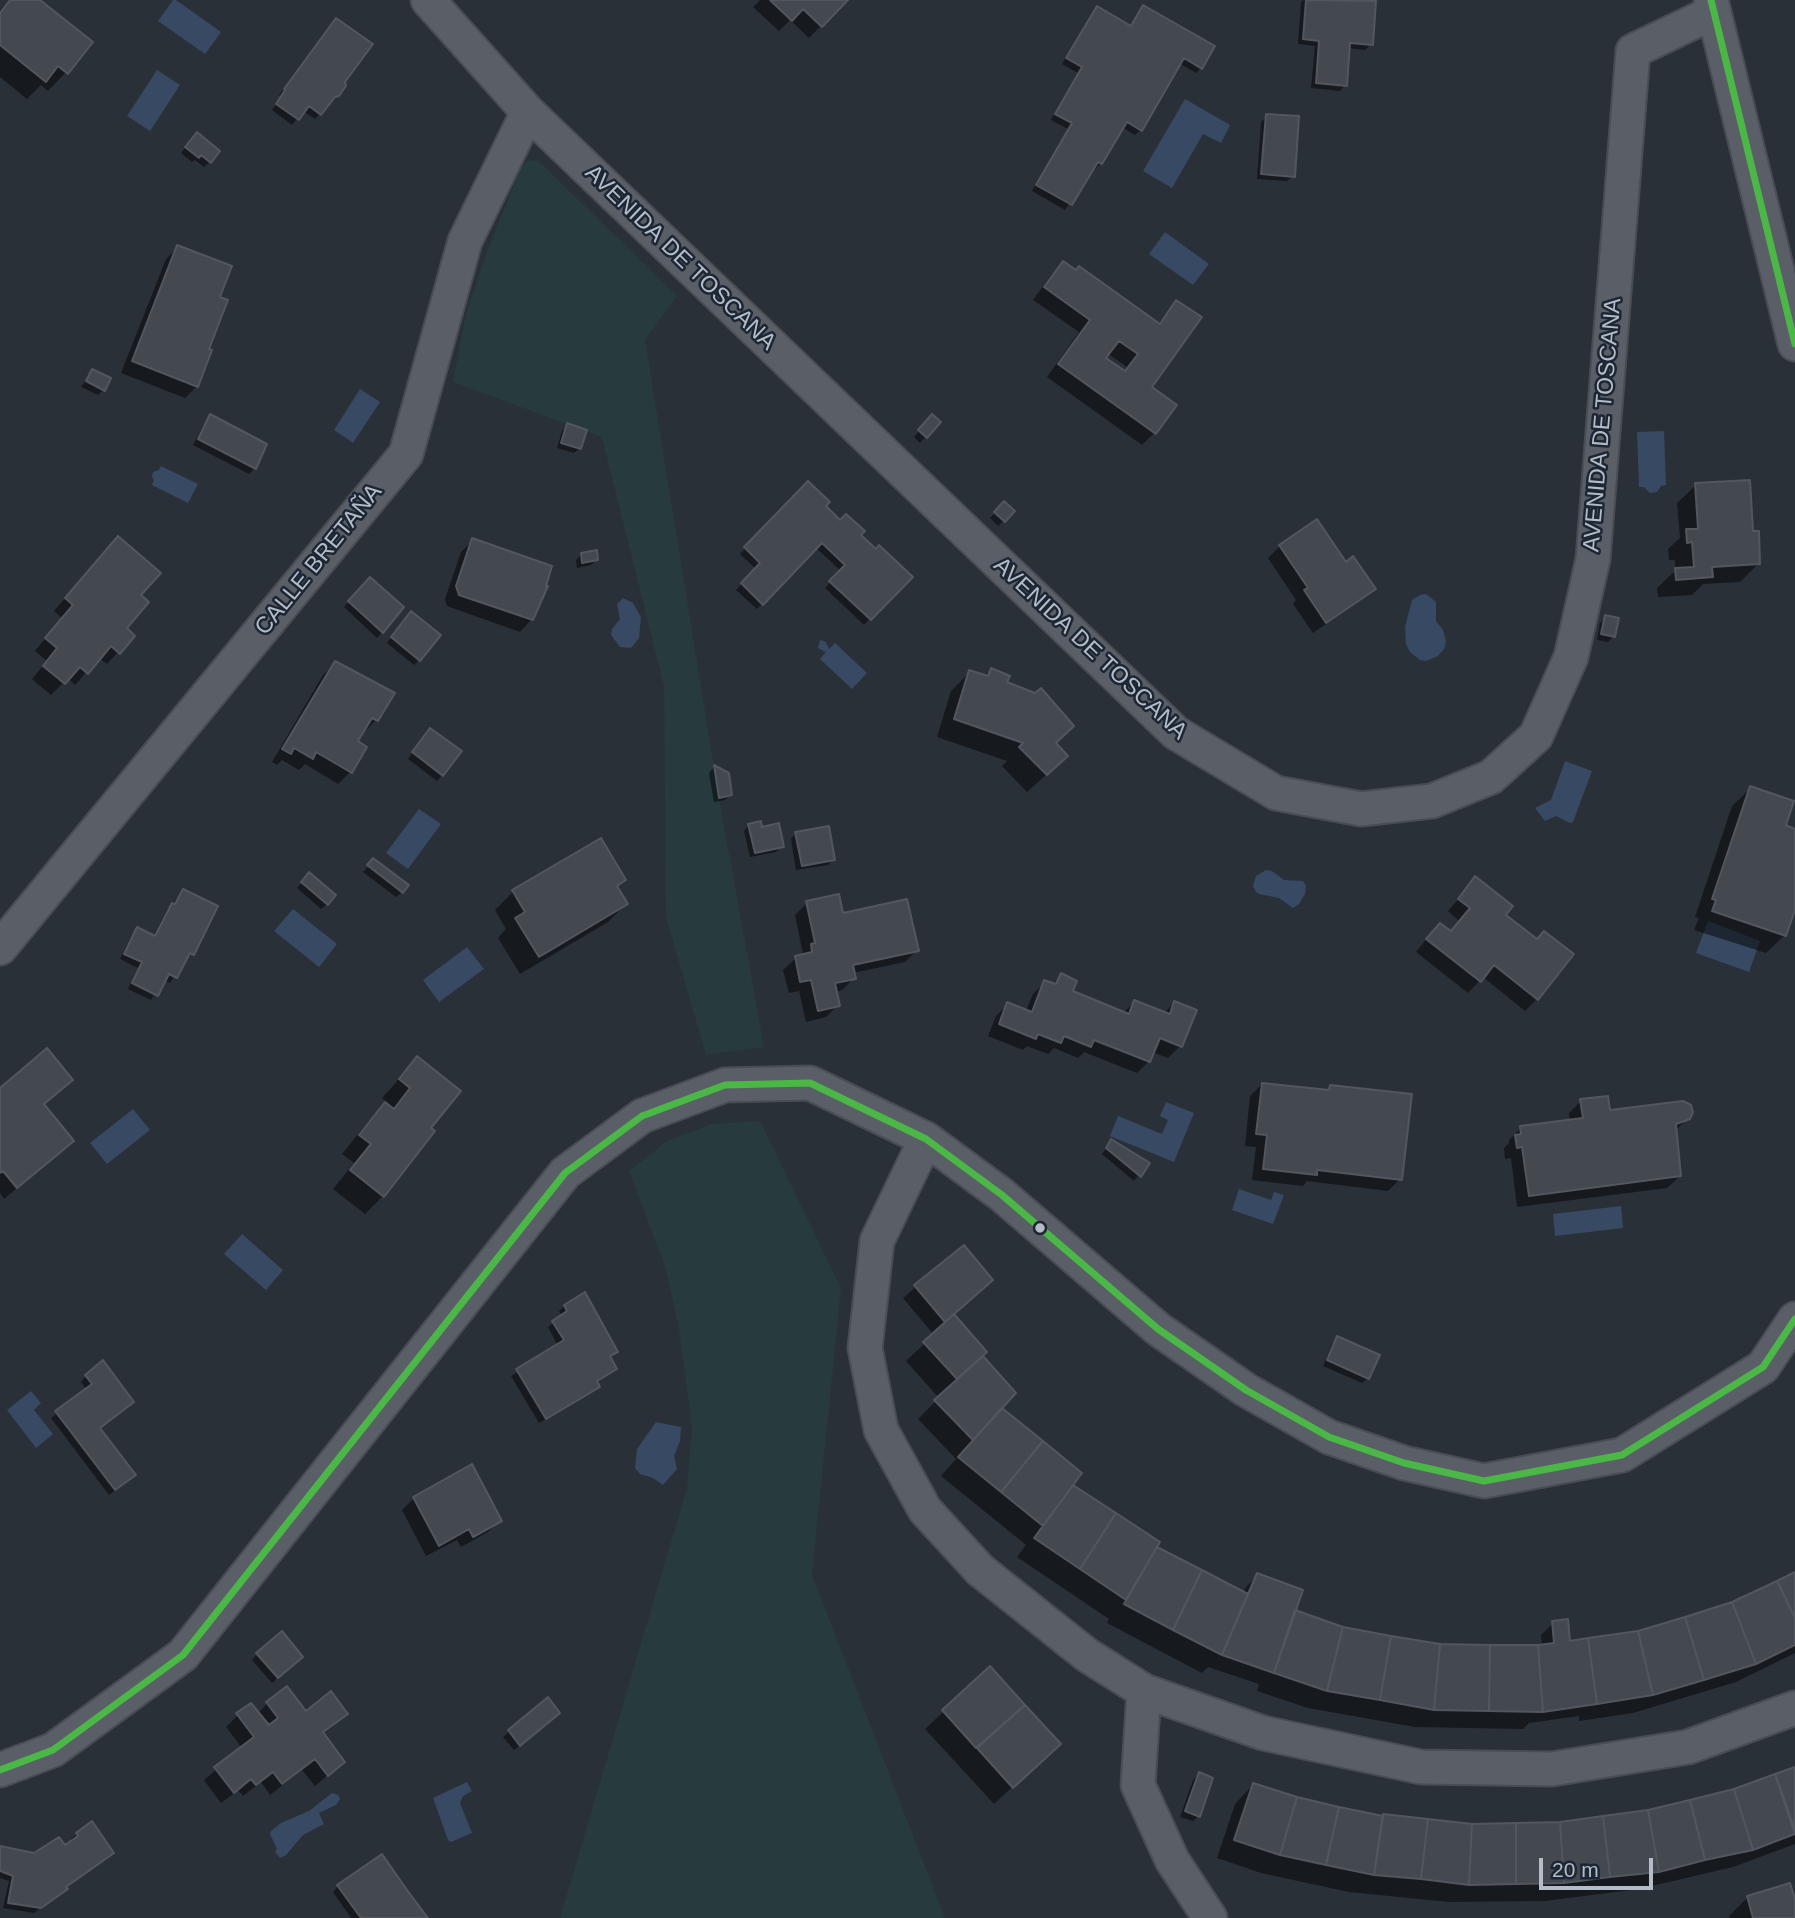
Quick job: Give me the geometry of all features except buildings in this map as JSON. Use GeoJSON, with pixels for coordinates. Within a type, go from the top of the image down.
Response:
{"type":"FeatureCollection","features":[{"type":"Feature","properties":{"kind":"street","name":"AVENIDA DE TOSCANA"},"geometry":{"type":"LineString","coordinates":[[428,0],[528,112],[1176,733],[1276,793],[1361,809],[1432,801],[1491,777],[1536,736],[1570,657],[1593,559],[1633,51],[1713,6]]}},
{"type":"Feature","properties":{"kind":"street"},"geometry":{"type":"LineString","coordinates":[[1713,6],[1795,344]]}},
{"type":"Feature","properties":{"kind":"street","name":"CALLE BRETAÑA"},"geometry":{"type":"LineString","coordinates":[[0,948],[406,454],[465,241],[528,112]]}},
{"type":"Feature","properties":{"kind":"street"},"geometry":{"type":"LineString","coordinates":[[0,1770],[53,1750],[183,1655],[565,1173],[642,1116],[725,1085],[810,1083],[926,1139],[1002,1195],[1158,1329],[1246,1390],[1329,1437],[1404,1463],[1484,1481],[1622,1455],[1763,1367],[1795,1319]]}},
{"type":"Feature","properties":{"kind":"street"},"geometry":{"type":"LineString","coordinates":[[926,1139],[877,1241],[865,1348],[881,1430],[925,1510],[980,1570],[1087,1655],[1144,1691],[1263,1733],[1421,1767],[1565,1767],[1688,1747],[1795,1708]]}},
{"type":"Feature","properties":{"kind":"street"},"geometry":{"type":"LineString","coordinates":[[1144,1691],[1138,1785],[1172,1860],[1210,1918]]}},
{"type":"Feature","properties":{"kind":"green space"},"geometry":{"type":"Polygon","coordinates":[[[528,161],[537,161],[543,165],[677,296],[645,340],[719,798],[764,1047],[706,1055],[666,917],[664,686],[602,437],[453,382],[466,314],[487,252],[520,169],[528,161]]]}},
{"type":"Feature","properties":{"kind":"green space"},"geometry":{"type":"Polygon","coordinates":[[[760,1121],[841,1288],[812,1575],[945,1918],[560,1918],[687,1488],[692,1427],[679,1329],[665,1266],[629,1171],[667,1141],[712,1124],[760,1121]]]}},
{"type":"Feature","properties":{"kind":"water"},"geometry":{"type":"Polygon","coordinates":[[[173,0],[221,32],[205,54],[158,21],[173,0]]]}},
{"type":"Feature","properties":{"kind":"water"},"geometry":{"type":"Polygon","coordinates":[[[157,70],[180,85],[150,131],[127,116],[157,70]]]}},
{"type":"Feature","properties":{"kind":"water"},"geometry":{"type":"Polygon","coordinates":[[[1185,99],[1230,125],[1221,143],[1203,134],[1172,188],[1143,171],[1185,99]]]}},
{"type":"Feature","properties":{"kind":"water"},"geometry":{"type":"Polygon","coordinates":[[[1165,232],[1209,264],[1193,285],[1149,254],[1165,232]]]}},
{"type":"Feature","properties":{"kind":"water"},"geometry":{"type":"Polygon","coordinates":[[[360,389],[380,402],[353,443],[334,430],[360,389]]]}},
{"type":"Feature","properties":{"kind":"water"},"geometry":{"type":"Polygon","coordinates":[[[1664,431],[1666,485],[1661,486],[1657,492],[1650,493],[1644,487],[1639,487],[1637,432],[1664,431]]]}},
{"type":"Feature","properties":{"kind":"water"},"geometry":{"type":"Polygon","coordinates":[[[161,466],[198,484],[188,503],[152,485],[153,472],[161,466]]]}},
{"type":"Feature","properties":{"kind":"water"},"geometry":{"type":"Polygon","coordinates":[[[1426,594],[1436,602],[1436,621],[1443,630],[1446,641],[1438,656],[1426,661],[1410,652],[1406,644],[1405,627],[1412,600],[1426,594]]]}},
{"type":"Feature","properties":{"kind":"water"},"geometry":{"type":"Polygon","coordinates":[[[623,598],[633,603],[641,617],[639,638],[631,648],[620,647],[611,635],[620,619],[617,604],[623,598]]]}},
{"type":"Feature","properties":{"kind":"water"},"geometry":{"type":"Polygon","coordinates":[[[820,640],[826,642],[829,649],[835,643],[867,673],[852,689],[820,659],[826,652],[818,648],[820,640]]]}},
{"type":"Feature","properties":{"kind":"water"},"geometry":{"type":"Polygon","coordinates":[[[1565,761],[1592,771],[1573,822],[1556,816],[1545,821],[1535,808],[1551,800],[1565,761]]]}},
{"type":"Feature","properties":{"kind":"water"},"geometry":{"type":"Polygon","coordinates":[[[419,809],[441,824],[408,869],[386,853],[419,809]]]}},
{"type":"Feature","properties":{"kind":"water"},"geometry":{"type":"Polygon","coordinates":[[[1266,870],[1284,880],[1303,881],[1306,886],[1305,894],[1299,904],[1293,908],[1279,898],[1256,892],[1253,886],[1256,876],[1266,870]]]}},
{"type":"Feature","properties":{"kind":"water"},"geometry":{"type":"Polygon","coordinates":[[[293,909],[337,944],[319,967],[274,931],[293,909]]]}},
{"type":"Feature","properties":{"kind":"water"},"geometry":{"type":"Polygon","coordinates":[[[1708,921],[1760,941],[1749,972],[1696,953],[1708,921]]]}},
{"type":"Feature","properties":{"kind":"water"},"geometry":{"type":"Polygon","coordinates":[[[467,947],[484,969],[439,1002],[423,980],[467,947]]]}},
{"type":"Feature","properties":{"kind":"water"},"geometry":{"type":"Polygon","coordinates":[[[1166,1102],[1194,1113],[1174,1162],[1110,1136],[1118,1116],[1162,1134],[1168,1120],[1160,1116],[1166,1102]]]}},
{"type":"Feature","properties":{"kind":"water"},"geometry":{"type":"Polygon","coordinates":[[[133,1109],[150,1130],[107,1164],[90,1143],[133,1109]]]}},
{"type":"Feature","properties":{"kind":"water"},"geometry":{"type":"Polygon","coordinates":[[[1239,1189],[1271,1200],[1274,1192],[1284,1195],[1273,1224],[1232,1210],[1239,1189]]]}},
{"type":"Feature","properties":{"kind":"water"},"geometry":{"type":"Polygon","coordinates":[[[1621,1206],[1623,1228],[1555,1236],[1553,1214],[1621,1206]]]}},
{"type":"Feature","properties":{"kind":"water"},"geometry":{"type":"Polygon","coordinates":[[[242,1234],[283,1270],[266,1290],[224,1254],[242,1234]]]}},
{"type":"Feature","properties":{"kind":"water"},"geometry":{"type":"Polygon","coordinates":[[[31,1391],[41,1403],[34,1410],[53,1434],[36,1448],[7,1410],[31,1391]]]}},
{"type":"Feature","properties":{"kind":"water"},"geometry":{"type":"Polygon","coordinates":[[[656,1422],[681,1427],[680,1441],[674,1456],[677,1469],[663,1485],[640,1474],[635,1468],[637,1449],[656,1422]]]}},
{"type":"Feature","properties":{"kind":"water"},"geometry":{"type":"Polygon","coordinates":[[[467,1782],[472,1791],[463,1796],[460,1803],[472,1833],[451,1842],[433,1798],[467,1782]]]}},
{"type":"Feature","properties":{"kind":"water"},"geometry":{"type":"Polygon","coordinates":[[[332,1793],[340,1799],[336,1805],[319,1813],[324,1824],[303,1835],[286,1855],[280,1858],[275,1852],[277,1849],[271,1831],[281,1823],[309,1811],[332,1793]]]}},
{"type":"Feature","properties":{"kind":"transit line"},"geometry":{"type":"LineString","coordinates":[[1711,0],[1795,344]]}},
{"type":"Feature","properties":{"kind":"transit line"},"geometry":{"type":"LineString","coordinates":[[0,1770],[53,1750],[183,1655],[565,1173],[642,1116],[725,1085],[810,1083],[926,1139],[1002,1195],[1158,1329],[1246,1390],[1329,1437],[1404,1463],[1484,1481],[1622,1455],[1763,1367],[1795,1319]]}}]}
